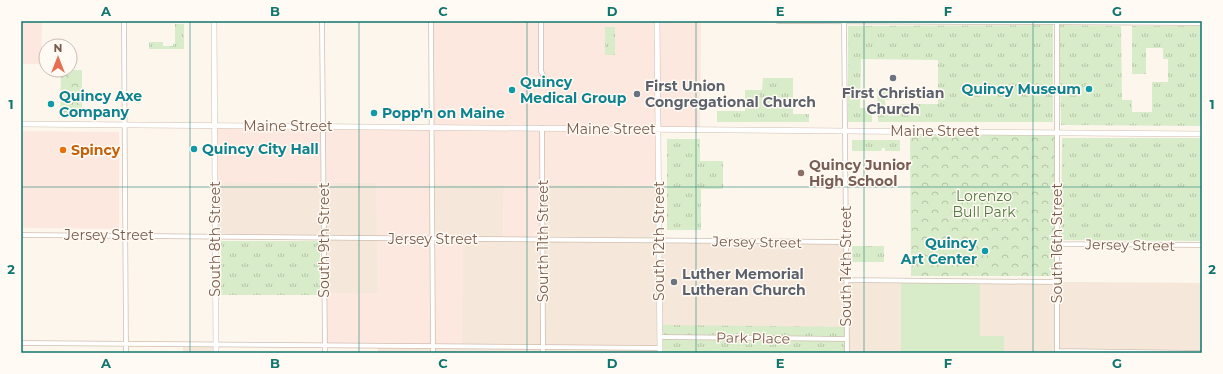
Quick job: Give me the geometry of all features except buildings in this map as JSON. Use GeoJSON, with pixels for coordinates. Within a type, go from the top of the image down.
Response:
{"type":"FeatureCollection","features":[{"type":"Feature","properties":{"kind":"street"},"geometry":{"type":"LineString","coordinates":[[124,21],[126,353]]}},
{"type":"Feature","properties":{"kind":"street","name":"South 8th Street"},"geometry":{"type":"LineString","coordinates":[[214,21],[216,353]]}},
{"type":"Feature","properties":{"kind":"street","name":"South 9th Street"},"geometry":{"type":"LineString","coordinates":[[322,21],[324,353]]}},
{"type":"Feature","properties":{"kind":"street"},"geometry":{"type":"LineString","coordinates":[[431,21],[434,353]]}},
{"type":"Feature","properties":{"kind":"street"},"geometry":{"type":"LineString","coordinates":[[541,21],[541,71],[544,77]]}},
{"type":"Feature","properties":{"kind":"street","name":"South 12th Street"},"geometry":{"type":"LineString","coordinates":[[657,21],[660,350]]}},
{"type":"Feature","properties":{"kind":"street"},"geometry":{"type":"LineString","coordinates":[[778,21],[1202,23]]}},
{"type":"Feature","properties":{"kind":"street","name":"South 14th Street"},"geometry":{"type":"LineString","coordinates":[[844,21],[847,353]]}},
{"type":"Feature","properties":{"kind":"street","name":"South 16th Street"},"geometry":{"type":"LineString","coordinates":[[1057,22],[1057,352]]}},
{"type":"Feature","properties":{"kind":"street","name":"Maine Street"},"geometry":{"type":"LineString","coordinates":[[21,124],[1202,134]]}},
{"type":"Feature","properties":{"kind":"street","name":"Sourth 11th Street"},"geometry":{"type":"LineString","coordinates":[[542,128],[543,353]]}},
{"type":"Feature","properties":{"kind":"street","name":"Jersey Street"},"geometry":{"type":"LineString","coordinates":[[21,235],[846,242]]}},
{"type":"Feature","properties":{"kind":"street","name":"Jersey Street"},"geometry":{"type":"LineString","coordinates":[[1057,244],[1202,245]]}},
{"type":"Feature","properties":{"kind":"street"},"geometry":{"type":"LineString","coordinates":[[846,280],[1057,282]]}},
{"type":"Feature","properties":{"kind":"street","name":"Park Place"},"geometry":{"type":"LineString","coordinates":[[660,337],[847,338]]}},
{"type":"Feature","properties":{"kind":"street"},"geometry":{"type":"LineString","coordinates":[[21,342],[543,346],[660,350]]}},
{"type":"Feature","properties":{"kind":"street"},"geometry":{"type":"LineString","coordinates":[[1057,352],[1202,352]]}},
{"type":"Feature","properties":{"kind":"shaded area"},"geometry":{"type":"Polygon","coordinates":[[[21,21],[42,21],[42,38],[38,38],[38,64],[21,64],[21,21]]]}},
{"type":"Feature","properties":{"kind":"shaded area"},"geometry":{"type":"Polygon","coordinates":[[[431,21],[701,21],[700,130],[658,129],[659,186],[543,184],[543,240],[503,239],[504,185],[432,184],[433,238],[463,239],[462,346],[325,345],[324,293],[378,293],[376,183],[215,182],[215,126],[432,128],[431,21]]]}},
{"type":"Feature","properties":{"kind":"shaded area"},"geometry":{"type":"Polygon","coordinates":[[[21,131],[119,132],[119,229],[21,228],[21,131]]]}},
{"type":"Feature","properties":{"kind":"shaded area"},"geometry":{"type":"Polygon","coordinates":[[[215,182],[377,183],[378,293],[324,293],[323,238],[215,237],[215,182]]]}},
{"type":"Feature","properties":{"kind":"shaded area"},"geometry":{"type":"Polygon","coordinates":[[[432,184],[504,185],[503,239],[542,184],[659,186],[659,241],[846,242],[847,280],[1202,283],[1202,353],[378,353],[378,345],[433,239],[432,184]]]}},
{"type":"Feature","properties":{"kind":"shaded area"},"geometry":{"type":"Polygon","coordinates":[[[183,343],[216,343],[216,353],[183,353],[183,343]]]}},
{"type":"Feature","properties":{"kind":"green space"},"geometry":{"type":"Polygon","coordinates":[[[175,24],[184,24],[184,49],[149,49],[149,42],[163,42],[163,46],[173,46],[175,43],[175,24]]]}},
{"type":"Feature","properties":{"kind":"green space"},"geometry":{"type":"Polygon","coordinates":[[[1053,25],[1053,122],[878,122],[877,89],[891,89],[891,100],[885,100],[886,109],[887,107],[892,107],[892,110],[899,110],[899,104],[938,104],[938,60],[861,59],[860,108],[872,108],[872,122],[848,122],[848,26],[1053,25]]]}},
{"type":"Feature","properties":{"kind":"green space"},"geometry":{"type":"Polygon","coordinates":[[[1059,25],[1121,26],[1122,100],[1132,100],[1132,112],[1152,112],[1152,82],[1168,82],[1168,59],[1163,59],[1163,48],[1146,48],[1146,74],[1132,74],[1132,26],[1202,26],[1202,126],[1061,125],[1059,25]]]}},
{"type":"Feature","properties":{"kind":"green space"},"geometry":{"type":"Polygon","coordinates":[[[605,27],[615,27],[615,55],[605,55],[605,27]]]}},
{"type":"Feature","properties":{"kind":"green space"},"geometry":{"type":"Polygon","coordinates":[[[78,70],[82,70],[82,117],[60,117],[61,78],[78,78],[78,70]]]}},
{"type":"Feature","properties":{"kind":"green space"},"geometry":{"type":"Polygon","coordinates":[[[763,78],[793,78],[793,114],[809,114],[809,122],[717,122],[717,111],[745,111],[745,90],[762,90],[763,78]]]}},
{"type":"Feature","properties":{"kind":"green space","name":"Lorenzo Bull Park"},"geometry":{"type":"Polygon","coordinates":[[[910,131],[1057,132],[1057,276],[911,276],[910,131]]]}},
{"type":"Feature","properties":{"kind":"green space"},"geometry":{"type":"Polygon","coordinates":[[[1062,138],[1202,138],[1202,241],[1061,240],[1062,138]]]}},
{"type":"Feature","properties":{"kind":"green space"},"geometry":{"type":"Polygon","coordinates":[[[667,139],[700,139],[700,161],[723,161],[723,189],[701,189],[701,230],[667,230],[667,139]]]}},
{"type":"Feature","properties":{"kind":"green space"},"geometry":{"type":"Polygon","coordinates":[[[852,140],[900,140],[900,151],[885,151],[885,148],[882,148],[881,151],[852,151],[852,140]]]}},
{"type":"Feature","properties":{"kind":"green space"},"geometry":{"type":"Polygon","coordinates":[[[221,241],[320,241],[320,295],[221,295],[221,241]]]}},
{"type":"Feature","properties":{"kind":"green space"},"geometry":{"type":"Polygon","coordinates":[[[852,246],[884,246],[884,262],[852,262],[852,246]]]}},
{"type":"Feature","properties":{"kind":"green space"},"geometry":{"type":"Polygon","coordinates":[[[901,283],[980,283],[980,336],[1004,336],[1004,353],[901,353],[901,283]]]}},
{"type":"Feature","properties":{"kind":"green space"},"geometry":{"type":"Polygon","coordinates":[[[660,325],[847,327],[847,353],[660,353],[660,325]]]}},
{"type":"Feature","properties":{"kind":"place","name":"First Christian Church"},"geometry":{"type":"Point","coordinates":[893,78]}},
{"type":"Feature","properties":{"kind":"place","name":"Quincy Museum"},"geometry":{"type":"Point","coordinates":[1089,89]}},
{"type":"Feature","properties":{"kind":"place","name":"Quincy Medical Group"},"geometry":{"type":"Point","coordinates":[512,90]}},
{"type":"Feature","properties":{"kind":"place","name":"First Union Congregational Church"},"geometry":{"type":"Point","coordinates":[637,94]}},
{"type":"Feature","properties":{"kind":"place","name":"Quincy Axe Company"},"geometry":{"type":"Point","coordinates":[51,104]}},
{"type":"Feature","properties":{"kind":"place","name":"Popp'n on Maine"},"geometry":{"type":"Point","coordinates":[374,113]}},
{"type":"Feature","properties":{"kind":"place","name":"Quincy City Hall"},"geometry":{"type":"Point","coordinates":[194,149]}},
{"type":"Feature","properties":{"kind":"place","name":"Spincy"},"geometry":{"type":"Point","coordinates":[63,150]}},
{"type":"Feature","properties":{"kind":"place","name":"Quincy Junior High School"},"geometry":{"type":"Point","coordinates":[801,173]}},
{"type":"Feature","properties":{"kind":"place","name":"Quincy Art Center"},"geometry":{"type":"Point","coordinates":[985,251]}},
{"type":"Feature","properties":{"kind":"place","name":"Luther Memorial Lutheran Church"},"geometry":{"type":"Point","coordinates":[674,282]}}]}
